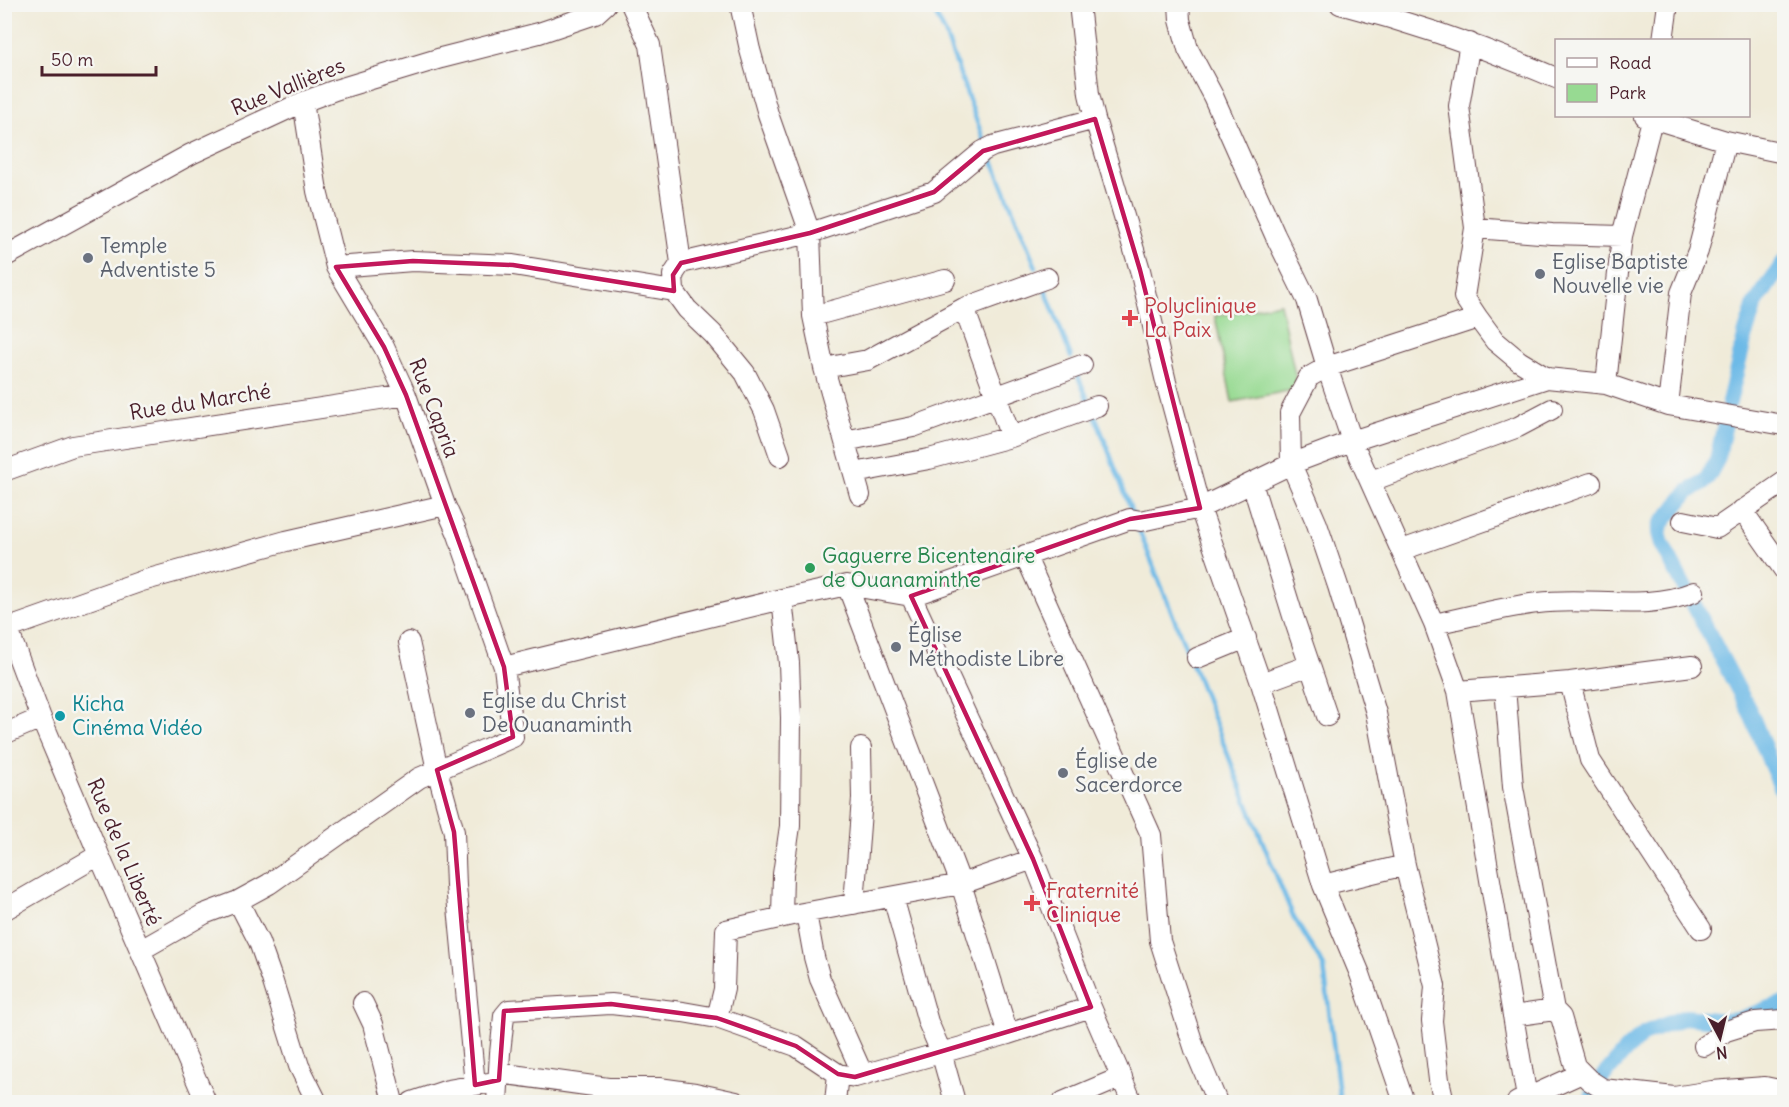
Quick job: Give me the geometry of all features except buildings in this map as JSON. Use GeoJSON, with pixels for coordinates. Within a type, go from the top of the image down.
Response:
{"type":"FeatureCollection","features":[{"type":"Feature","properties":{"kind":"street","name":"Rue Vallières"},"geometry":{"type":"LineString","coordinates":[[4,257],[191,154],[303,102],[441,58],[539,33],[595,14],[606,4]]}},
{"type":"Feature","properties":{"kind":"street"},"geometry":{"type":"LineString","coordinates":[[631,4],[650,45],[681,263],[673,275],[674,291],[687,309],[713,334],[745,373],[764,410],[780,456]]}},
{"type":"Feature","properties":{"kind":"street"},"geometry":{"type":"LineString","coordinates":[[740,4],[768,114],[810,233],[813,316],[824,368],[860,495]]}},
{"type":"Feature","properties":{"kind":"street"},"geometry":{"type":"LineString","coordinates":[[1079,4],[1089,94],[1095,119],[1140,270],[1166,382],[1200,508],[1261,683],[1323,885],[1360,974],[1404,1102]]}},
{"type":"Feature","properties":{"kind":"street"},"geometry":{"type":"LineString","coordinates":[[1179,4],[1180,20],[1188,49],[1213,96],[1270,225],[1307,300],[1352,441],[1434,624],[1458,691],[1514,1016],[1522,1100],[1591,1081],[1674,1100],[1712,1091],[1765,1088],[1785,1091]]}},
{"type":"Feature","properties":{"kind":"street"},"geometry":{"type":"LineString","coordinates":[[1340,4],[1499,53],[1555,77]]}},
{"type":"Feature","properties":{"kind":"street"},"geometry":{"type":"LineString","coordinates":[[1663,39],[1668,4]]}},
{"type":"Feature","properties":{"kind":"street"},"geometry":{"type":"LineString","coordinates":[[1470,44],[1459,106],[1475,228],[1464,297],[1495,341],[1519,361],[1547,378]]}},
{"type":"Feature","properties":{"kind":"street","name":"Rue Capria"},"geometry":{"type":"LineString","coordinates":[[303,102],[317,190],[336,267],[384,346],[406,394],[504,667],[513,737],[437,770]]}},
{"type":"Feature","properties":{"kind":"street"},"geometry":{"type":"LineString","coordinates":[[1606,384],[1622,236],[1650,117],[1726,141],[1785,153]]}},
{"type":"Feature","properties":{"kind":"street"},"geometry":{"type":"LineString","coordinates":[[681,263],[810,233],[934,192],[988,149],[1095,119]]}},
{"type":"Feature","properties":{"kind":"street"},"geometry":{"type":"LineString","coordinates":[[1668,405],[1682,293],[1698,251],[1726,141]]}},
{"type":"Feature","properties":{"kind":"street"},"geometry":{"type":"LineString","coordinates":[[1475,228],[1551,234],[1622,236]]}},
{"type":"Feature","properties":{"kind":"street"},"geometry":{"type":"LineString","coordinates":[[336,267],[412,261],[513,265],[674,291]]}},
{"type":"Feature","properties":{"kind":"street"},"geometry":{"type":"LineString","coordinates":[[824,368],[868,360],[964,308],[1047,278]]}},
{"type":"Feature","properties":{"kind":"street"},"geometry":{"type":"LineString","coordinates":[[813,316],[945,280]]}},
{"type":"Feature","properties":{"kind":"street"},"geometry":{"type":"LineString","coordinates":[[964,308],[1011,437]]}},
{"type":"Feature","properties":{"kind":"street"},"geometry":{"type":"LineString","coordinates":[[1444,1102],[1432,1021],[1435,986],[1405,865],[1376,713],[1331,565],[1292,464],[1290,414],[1309,377],[1327,367],[1478,318]]}},
{"type":"Feature","properties":{"kind":"street"},"geometry":{"type":"LineString","coordinates":[[845,441],[913,427],[1082,366]]}},
{"type":"Feature","properties":{"kind":"street"},"geometry":{"type":"LineString","coordinates":[[504,667],[847,585],[911,596],[1026,555],[1135,520],[1200,508],[1292,464],[1352,441],[1547,378],[1606,384],[1668,405],[1785,425]]}},
{"type":"Feature","properties":{"kind":"street","name":"Rue du Marché"},"geometry":{"type":"LineString","coordinates":[[4,471],[73,446],[406,394]]}},
{"type":"Feature","properties":{"kind":"street"},"geometry":{"type":"LineString","coordinates":[[854,473],[929,459],[1011,437],[1097,406]]}},
{"type":"Feature","properties":{"kind":"street"},"geometry":{"type":"LineString","coordinates":[[1371,481],[1518,427],[1552,409]]}},
{"type":"Feature","properties":{"kind":"street"},"geometry":{"type":"LineString","coordinates":[[1683,521],[1717,528],[1785,482]]}},
{"type":"Feature","properties":{"kind":"street"},"geometry":{"type":"LineString","coordinates":[[1252,483],[1327,716]]}},
{"type":"Feature","properties":{"kind":"street"},"geometry":{"type":"LineString","coordinates":[[1402,550],[1591,483]]}},
{"type":"Feature","properties":{"kind":"street"},"geometry":{"type":"LineString","coordinates":[[7,623],[142,581],[286,541],[445,505]]}},
{"type":"Feature","properties":{"kind":"street"},"geometry":{"type":"LineString","coordinates":[[1742,510],[1785,570]]}},
{"type":"Feature","properties":{"kind":"street"},"geometry":{"type":"LineString","coordinates":[[1026,555],[1151,835],[1160,941],[1195,1050],[1216,1102]]}},
{"type":"Feature","properties":{"kind":"street"},"geometry":{"type":"LineString","coordinates":[[847,585],[961,884],[1008,1034]]}},
{"type":"Feature","properties":{"kind":"street"},"geometry":{"type":"LineString","coordinates":[[1434,624],[1539,603],[1606,601],[1651,603],[1690,593]]}},
{"type":"Feature","properties":{"kind":"street"},"geometry":{"type":"LineString","coordinates":[[911,596],[1034,860],[1090,1007],[1132,1102]]}},
{"type":"Feature","properties":{"kind":"street"},"geometry":{"type":"LineString","coordinates":[[782,599],[789,663],[791,718],[790,826],[783,874],[782,917]]}},
{"type":"Feature","properties":{"kind":"street","name":"Rue de la Liberté"},"geometry":{"type":"LineString","coordinates":[[7,623],[41,718],[206,1102]]}},
{"type":"Feature","properties":{"kind":"street"},"geometry":{"type":"LineString","coordinates":[[1197,658],[1246,638]]}},
{"type":"Feature","properties":{"kind":"street"},"geometry":{"type":"LineString","coordinates":[[409,642],[437,770],[454,832],[456,886],[475,1085]]}},
{"type":"Feature","properties":{"kind":"street"},"geometry":{"type":"LineString","coordinates":[[1261,683],[1310,665]]}},
{"type":"Feature","properties":{"kind":"street"},"geometry":{"type":"LineString","coordinates":[[1458,691],[1570,682],[1692,666]]}},
{"type":"Feature","properties":{"kind":"street"},"geometry":{"type":"LineString","coordinates":[[1570,682],[1590,760],[1701,929]]}},
{"type":"Feature","properties":{"kind":"street"},"geometry":{"type":"LineString","coordinates":[[1505,687],[1514,787],[1554,1010],[1561,1017],[1575,1066],[1591,1081]]}},
{"type":"Feature","properties":{"kind":"street"},"geometry":{"type":"LineString","coordinates":[[4,734],[41,718]]}},
{"type":"Feature","properties":{"kind":"street"},"geometry":{"type":"LineString","coordinates":[[854,904],[862,798],[861,748]]}},
{"type":"Feature","properties":{"kind":"street"},"geometry":{"type":"LineString","coordinates":[[141,950],[204,914],[238,901],[269,884],[418,778],[437,770]]}},
{"type":"Feature","properties":{"kind":"street"},"geometry":{"type":"LineString","coordinates":[[4,910],[99,855]]}},
{"type":"Feature","properties":{"kind":"street"},"geometry":{"type":"LineString","coordinates":[[717,1018],[724,989],[726,930],[782,917],[961,884],[1034,860]]}},
{"type":"Feature","properties":{"kind":"street"},"geometry":{"type":"LineString","coordinates":[[1323,885],[1405,865]]}},
{"type":"Feature","properties":{"kind":"street"},"geometry":{"type":"LineString","coordinates":[[893,897],[928,1022],[941,1052],[954,1102]]}},
{"type":"Feature","properties":{"kind":"street"},"geometry":{"type":"LineString","coordinates":[[238,901],[259,942],[299,1066],[317,1102]]}},
{"type":"Feature","properties":{"kind":"street"},"geometry":{"type":"LineString","coordinates":[[806,913],[820,979],[863,1075]]}},
{"type":"Feature","properties":{"kind":"street"},"geometry":{"type":"LineString","coordinates":[[363,1003],[373,1024],[393,1102]]}},
{"type":"Feature","properties":{"kind":"street"},"geometry":{"type":"LineString","coordinates":[[498,1102],[504,1016],[509,1010],[611,1004],[717,1018],[796,1047],[837,1074],[855,1077],[1008,1034],[1090,1007]]}},
{"type":"Feature","properties":{"kind":"street"},"geometry":{"type":"LineString","coordinates":[[1514,1016],[1554,1010]]}},
{"type":"Feature","properties":{"kind":"street"},"geometry":{"type":"LineString","coordinates":[[1704,1046],[1726,1031],[1755,1022],[1785,1020]]}},
{"type":"Feature","properties":{"kind":"street"},"geometry":{"type":"LineString","coordinates":[[835,1102],[837,1074]]}},
{"type":"Feature","properties":{"kind":"street"},"geometry":{"type":"LineString","coordinates":[[412,1102],[499,1077],[608,1088],[659,1088],[736,1102]]}},
{"type":"Feature","properties":{"kind":"street"},"geometry":{"type":"LineString","coordinates":[[1063,1102],[1122,1077]]}},
{"type":"Feature","properties":{"kind":"highlighted area"},"geometry":{"type":"Polygon","coordinates":[[[1095,119],[1140,270],[1200,508],[1130,519],[911,596],[1033,859],[1091,1007],[855,1077],[838,1074],[796,1046],[717,1018],[611,1004],[504,1011],[499,1080],[475,1085],[454,832],[437,770],[513,737],[504,667],[406,395],[384,347],[336,267],[413,261],[513,265],[674,291],[673,275],[681,263],[810,233],[934,192],[983,151],[1095,119]]]}},
{"type":"Feature","properties":{"kind":"green space"},"geometry":{"type":"Polygon","coordinates":[[[1280,303],[1298,389],[1232,402],[1215,316],[1280,303]]]}},
{"type":"Feature","properties":{"kind":"waterway"},"geometry":{"type":"LineString","coordinates":[[930,4],[945,33],[985,144]]}},
{"type":"Feature","properties":{"kind":"waterway"},"geometry":{"type":"LineString","coordinates":[[990,154],[1036,267]]}},
{"type":"Feature","properties":{"kind":"waterway"},"geometry":{"type":"LineString","coordinates":[[1729,402],[1755,304],[1784,262]]}},
{"type":"Feature","properties":{"kind":"waterway"},"geometry":{"type":"LineString","coordinates":[[1044,286],[1071,357]]}},
{"type":"Feature","properties":{"kind":"waterway"},"geometry":{"type":"LineString","coordinates":[[1077,374],[1088,400]]}},
{"type":"Feature","properties":{"kind":"waterway"},"geometry":{"type":"LineString","coordinates":[[1094,413],[1133,515]]}},
{"type":"Feature","properties":{"kind":"waterway"},"geometry":{"type":"LineString","coordinates":[[1726,419],[1717,460],[1706,480],[1688,492],[1661,525],[1659,533],[1662,544],[1751,714],[1784,794]]}},
{"type":"Feature","properties":{"kind":"waterway"},"geometry":{"type":"LineString","coordinates":[[1137,525],[1294,918],[1324,967],[1340,1102]]}},
{"type":"Feature","properties":{"kind":"waterway"},"geometry":{"type":"LineString","coordinates":[[1590,1102],[1599,1081],[1627,1049],[1645,1033],[1685,1017],[1737,1020],[1784,1003]]}},
{"type":"Feature","properties":{"kind":"place","name":"Temple Adventiste 5"},"geometry":{"type":"Point","coordinates":[88,258]}},
{"type":"Feature","properties":{"kind":"place","name":"Eglise Baptiste Nouvelle vie"},"geometry":{"type":"Point","coordinates":[1540,274]}},
{"type":"Feature","properties":{"kind":"place","name":"Polyclinique La Paix"},"geometry":{"type":"Point","coordinates":[1130,318]}},
{"type":"Feature","properties":{"kind":"place","name":"Gaguerre Bicentenaire de Ouanaminthe"},"geometry":{"type":"Point","coordinates":[810,568]}},
{"type":"Feature","properties":{"kind":"place","name":"Église Méthodiste Libre"},"geometry":{"type":"Point","coordinates":[896,647]}},
{"type":"Feature","properties":{"kind":"place","name":"Eglise du Christ De Ouanaminth"},"geometry":{"type":"Point","coordinates":[470,713]}},
{"type":"Feature","properties":{"kind":"place","name":"Kicha Cinéma Vidéo"},"geometry":{"type":"Point","coordinates":[60,716]}},
{"type":"Feature","properties":{"kind":"place","name":"Église de Sacerdorce"},"geometry":{"type":"Point","coordinates":[1063,773]}},
{"type":"Feature","properties":{"kind":"place","name":"Fraternité Clinique"},"geometry":{"type":"Point","coordinates":[1032,903]}}]}
